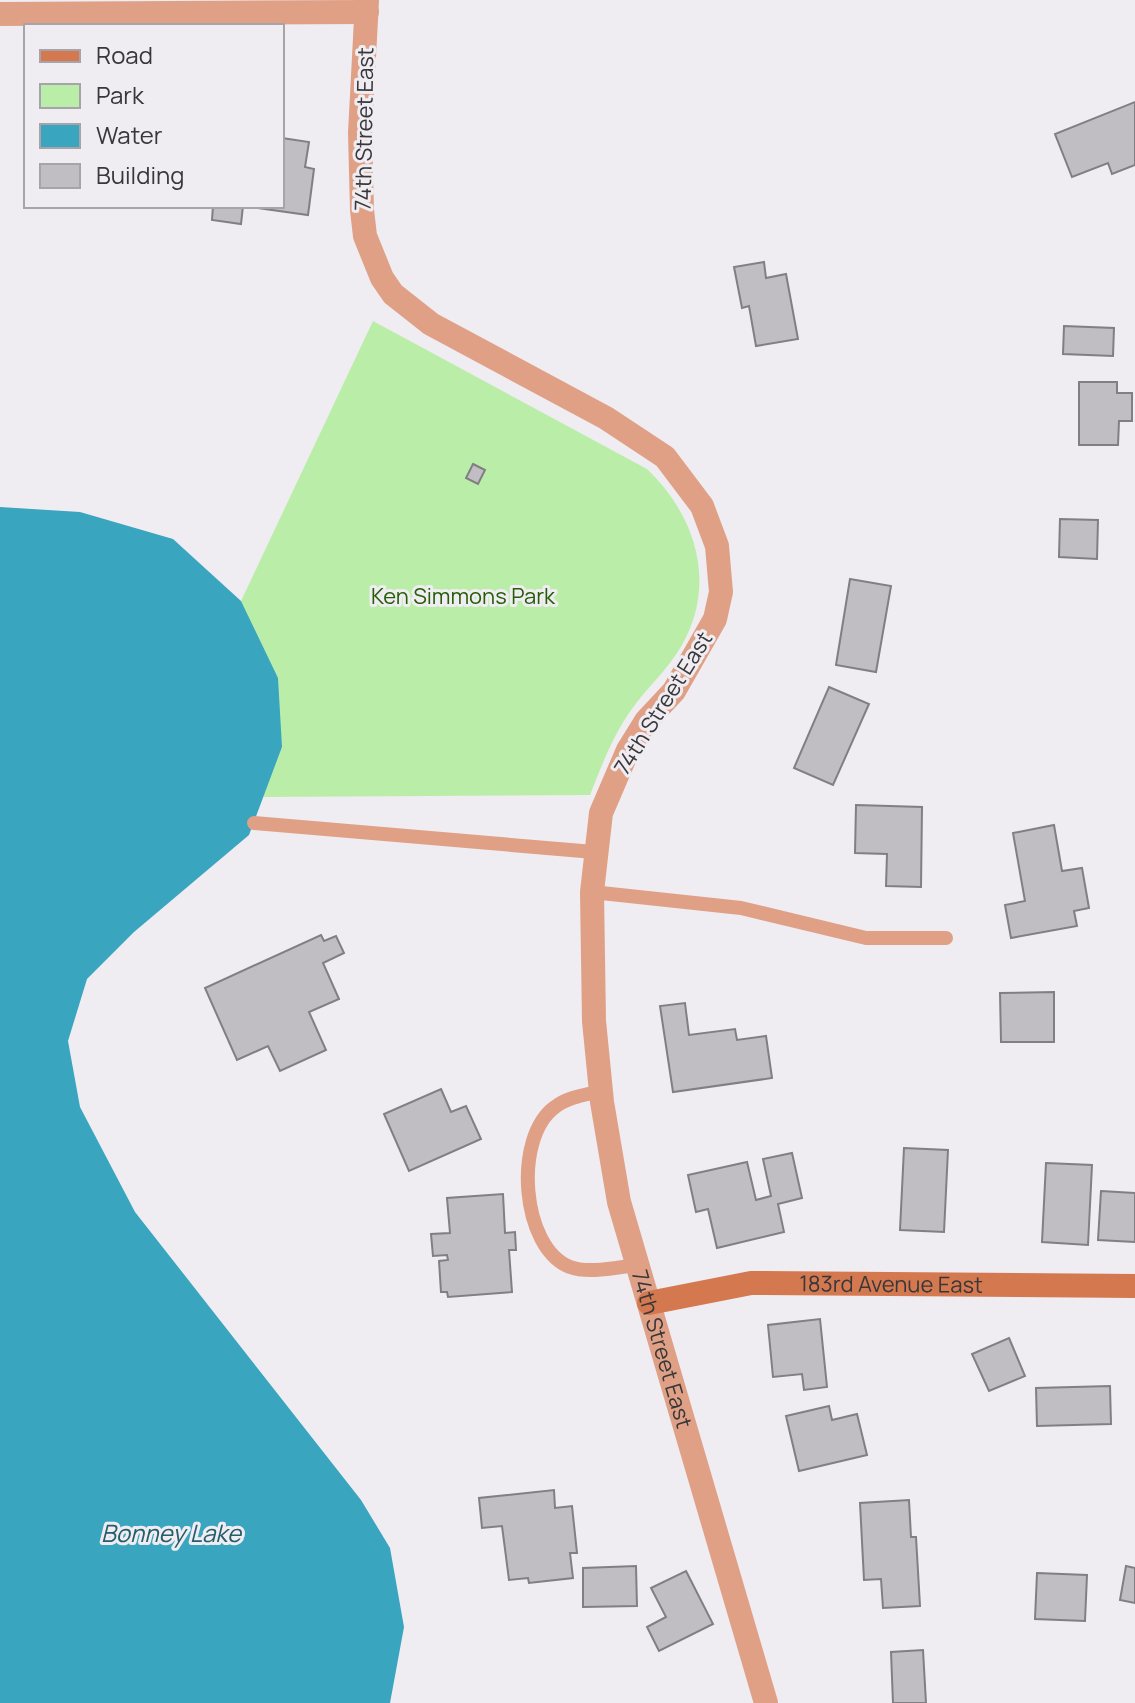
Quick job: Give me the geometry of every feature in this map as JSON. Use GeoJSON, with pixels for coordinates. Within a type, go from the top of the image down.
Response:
{"type":"FeatureCollection","features":[{"type":"Feature","properties":{"kind":"street"},"geometry":{"type":"LineString","coordinates":[[0,14],[367,6]]}},
{"type":"Feature","properties":{"kind":"street","name":"74th Street East"},"geometry":{"type":"LineString","coordinates":[[367,6],[360,133],[362,210],[365,236],[382,278],[393,294],[431,324],[616,423],[665,457],[702,506],[717,546],[721,592],[715,619],[674,691],[646,721],[628,750],[601,813],[594,852],[592,892],[594,1021],[601,1091],[619,1202],[766,1703]]}},
{"type":"Feature","properties":{"kind":"street","name":"183rd Avenue East"},"geometry":{"type":"LineString","coordinates":[[649,1303],[751,1283],[1135,1286]]}},
{"type":"Feature","properties":{"kind":"lane"},"geometry":{"type":"LineString","coordinates":[[254,823],[594,852]]}},
{"type":"Feature","properties":{"kind":"lane"},"geometry":{"type":"LineString","coordinates":[[592,892],[741,908],[866,938],[946,938]]}},
{"type":"Feature","properties":{"kind":"lane"},"geometry":{"type":"LineString","coordinates":[[601,1091],[572,1098],[552,1108],[534,1135],[527,1177],[531,1213],[546,1250],[571,1267],[598,1269],[637,1265]]}},
{"type":"Feature","properties":{"kind":"green space","name":"Ken Simmons Park"},"geometry":{"type":"Polygon","coordinates":[[[373,321],[647,469],[678,508],[689,529],[699,574],[693,622],[676,654],[623,723],[590,795],[263,797],[282,747],[241,601],[373,321]]]}},
{"type":"Feature","properties":{"kind":"water","name":"Bonney Lake"},"geometry":{"type":"Polygon","coordinates":[[[0,507],[80,512],[173,539],[241,601],[278,678],[282,747],[249,835],[134,932],[87,979],[68,1041],[80,1107],[135,1212],[361,1500],[390,1548],[404,1627],[390,1703],[0,1703],[0,507]]]}},
{"type":"Feature","properties":{"kind":"building"},"geometry":{"type":"Polygon","coordinates":[[[1135,102],[1135,165],[1112,174],[1108,163],[1072,177],[1055,134],[1135,102]]]}},
{"type":"Feature","properties":{"kind":"building"},"geometry":{"type":"Polygon","coordinates":[[[284,138],[309,142],[305,167],[314,169],[308,215],[257,208],[284,208],[284,138]]]}},
{"type":"Feature","properties":{"kind":"building"},"geometry":{"type":"Polygon","coordinates":[[[213,208],[243,208],[241,224],[212,220],[213,208]]]}},
{"type":"Feature","properties":{"kind":"building"},"geometry":{"type":"Polygon","coordinates":[[[764,262],[766,278],[786,274],[798,339],[756,346],[749,306],[742,308],[734,267],[764,262]]]}},
{"type":"Feature","properties":{"kind":"building"},"geometry":{"type":"Polygon","coordinates":[[[1064,326],[1114,328],[1113,356],[1063,354],[1064,326]]]}},
{"type":"Feature","properties":{"kind":"building"},"geometry":{"type":"Polygon","coordinates":[[[1079,382],[1117,382],[1117,393],[1132,393],[1132,421],[1119,421],[1118,445],[1079,445],[1079,382]]]}},
{"type":"Feature","properties":{"kind":"building"},"geometry":{"type":"Polygon","coordinates":[[[473,464],[485,470],[478,484],[466,478],[473,464]]]}},
{"type":"Feature","properties":{"kind":"building"},"geometry":{"type":"Polygon","coordinates":[[[1060,519],[1098,520],[1097,559],[1059,557],[1060,519]]]}},
{"type":"Feature","properties":{"kind":"building"},"geometry":{"type":"Polygon","coordinates":[[[850,579],[891,586],[876,672],[836,665],[850,579]]]}},
{"type":"Feature","properties":{"kind":"building"},"geometry":{"type":"Polygon","coordinates":[[[829,687],[869,704],[833,785],[794,768],[829,687]]]}},
{"type":"Feature","properties":{"kind":"building"},"geometry":{"type":"Polygon","coordinates":[[[856,805],[922,807],[921,887],[886,886],[887,854],[855,853],[856,805]]]}},
{"type":"Feature","properties":{"kind":"building"},"geometry":{"type":"Polygon","coordinates":[[[1054,825],[1062,871],[1082,868],[1089,908],[1074,911],[1077,926],[1011,938],[1005,905],[1025,901],[1013,833],[1054,825]]]}},
{"type":"Feature","properties":{"kind":"building"},"geometry":{"type":"Polygon","coordinates":[[[321,935],[324,941],[336,936],[344,953],[323,963],[339,999],[309,1012],[326,1050],[280,1071],[268,1046],[237,1060],[205,988],[321,935]]]}},
{"type":"Feature","properties":{"kind":"building"},"geometry":{"type":"Polygon","coordinates":[[[1054,992],[1054,1042],[1001,1042],[1000,993],[1054,992]]]}},
{"type":"Feature","properties":{"kind":"building"},"geometry":{"type":"Polygon","coordinates":[[[685,1003],[689,1035],[735,1029],[737,1040],[766,1036],[772,1078],[673,1092],[660,1006],[685,1003]]]}},
{"type":"Feature","properties":{"kind":"building"},"geometry":{"type":"Polygon","coordinates":[[[441,1089],[451,1112],[466,1106],[481,1139],[409,1171],[384,1114],[441,1089]]]}},
{"type":"Feature","properties":{"kind":"building"},"geometry":{"type":"Polygon","coordinates":[[[904,1148],[948,1150],[944,1232],[900,1230],[904,1148]]]}},
{"type":"Feature","properties":{"kind":"building"},"geometry":{"type":"Polygon","coordinates":[[[792,1153],[802,1198],[778,1204],[784,1232],[717,1248],[708,1209],[696,1212],[688,1175],[747,1162],[756,1200],[771,1196],[763,1159],[792,1153]]]}},
{"type":"Feature","properties":{"kind":"building"},"geometry":{"type":"Polygon","coordinates":[[[1046,1163],[1092,1165],[1088,1245],[1042,1242],[1046,1163]]]}},
{"type":"Feature","properties":{"kind":"building"},"geometry":{"type":"Polygon","coordinates":[[[1101,1191],[1135,1193],[1135,1242],[1098,1240],[1101,1191]]]}},
{"type":"Feature","properties":{"kind":"building"},"geometry":{"type":"Polygon","coordinates":[[[503,1194],[505,1233],[515,1232],[516,1250],[509,1250],[512,1292],[448,1297],[447,1292],[441,1292],[439,1261],[448,1260],[447,1255],[433,1256],[431,1234],[450,1233],[447,1198],[503,1194]]]}},
{"type":"Feature","properties":{"kind":"building"},"geometry":{"type":"Polygon","coordinates":[[[820,1319],[827,1387],[804,1390],[802,1374],[773,1377],[768,1325],[820,1319]]]}},
{"type":"Feature","properties":{"kind":"building"},"geometry":{"type":"Polygon","coordinates":[[[1009,1338],[1025,1376],[989,1391],[972,1354],[1009,1338]]]}},
{"type":"Feature","properties":{"kind":"building"},"geometry":{"type":"Polygon","coordinates":[[[1110,1386],[1111,1424],[1037,1426],[1036,1388],[1110,1386]]]}},
{"type":"Feature","properties":{"kind":"building"},"geometry":{"type":"Polygon","coordinates":[[[829,1406],[832,1420],[857,1414],[867,1455],[799,1471],[786,1416],[829,1406]]]}},
{"type":"Feature","properties":{"kind":"building"},"geometry":{"type":"Polygon","coordinates":[[[554,1490],[555,1508],[572,1506],[577,1553],[570,1553],[573,1578],[529,1583],[528,1578],[509,1580],[502,1526],[482,1528],[479,1498],[554,1490]]]}},
{"type":"Feature","properties":{"kind":"building"},"geometry":{"type":"Polygon","coordinates":[[[909,1500],[911,1537],[916,1537],[920,1606],[883,1608],[881,1579],[864,1580],[860,1503],[909,1500]]]}},
{"type":"Feature","properties":{"kind":"building"},"geometry":{"type":"Polygon","coordinates":[[[636,1566],[637,1606],[583,1607],[583,1568],[636,1566]]]}},
{"type":"Feature","properties":{"kind":"building"},"geometry":{"type":"Polygon","coordinates":[[[1126,1566],[1135,1568],[1135,1603],[1120,1600],[1126,1566]]]}},
{"type":"Feature","properties":{"kind":"building"},"geometry":{"type":"Polygon","coordinates":[[[686,1571],[713,1624],[659,1651],[647,1627],[666,1617],[651,1588],[686,1571]]]}},
{"type":"Feature","properties":{"kind":"building"},"geometry":{"type":"Polygon","coordinates":[[[1037,1573],[1087,1575],[1085,1621],[1035,1619],[1037,1573]]]}},
{"type":"Feature","properties":{"kind":"building"},"geometry":{"type":"Polygon","coordinates":[[[923,1650],[926,1703],[893,1703],[891,1652],[923,1650]]]}}]}
